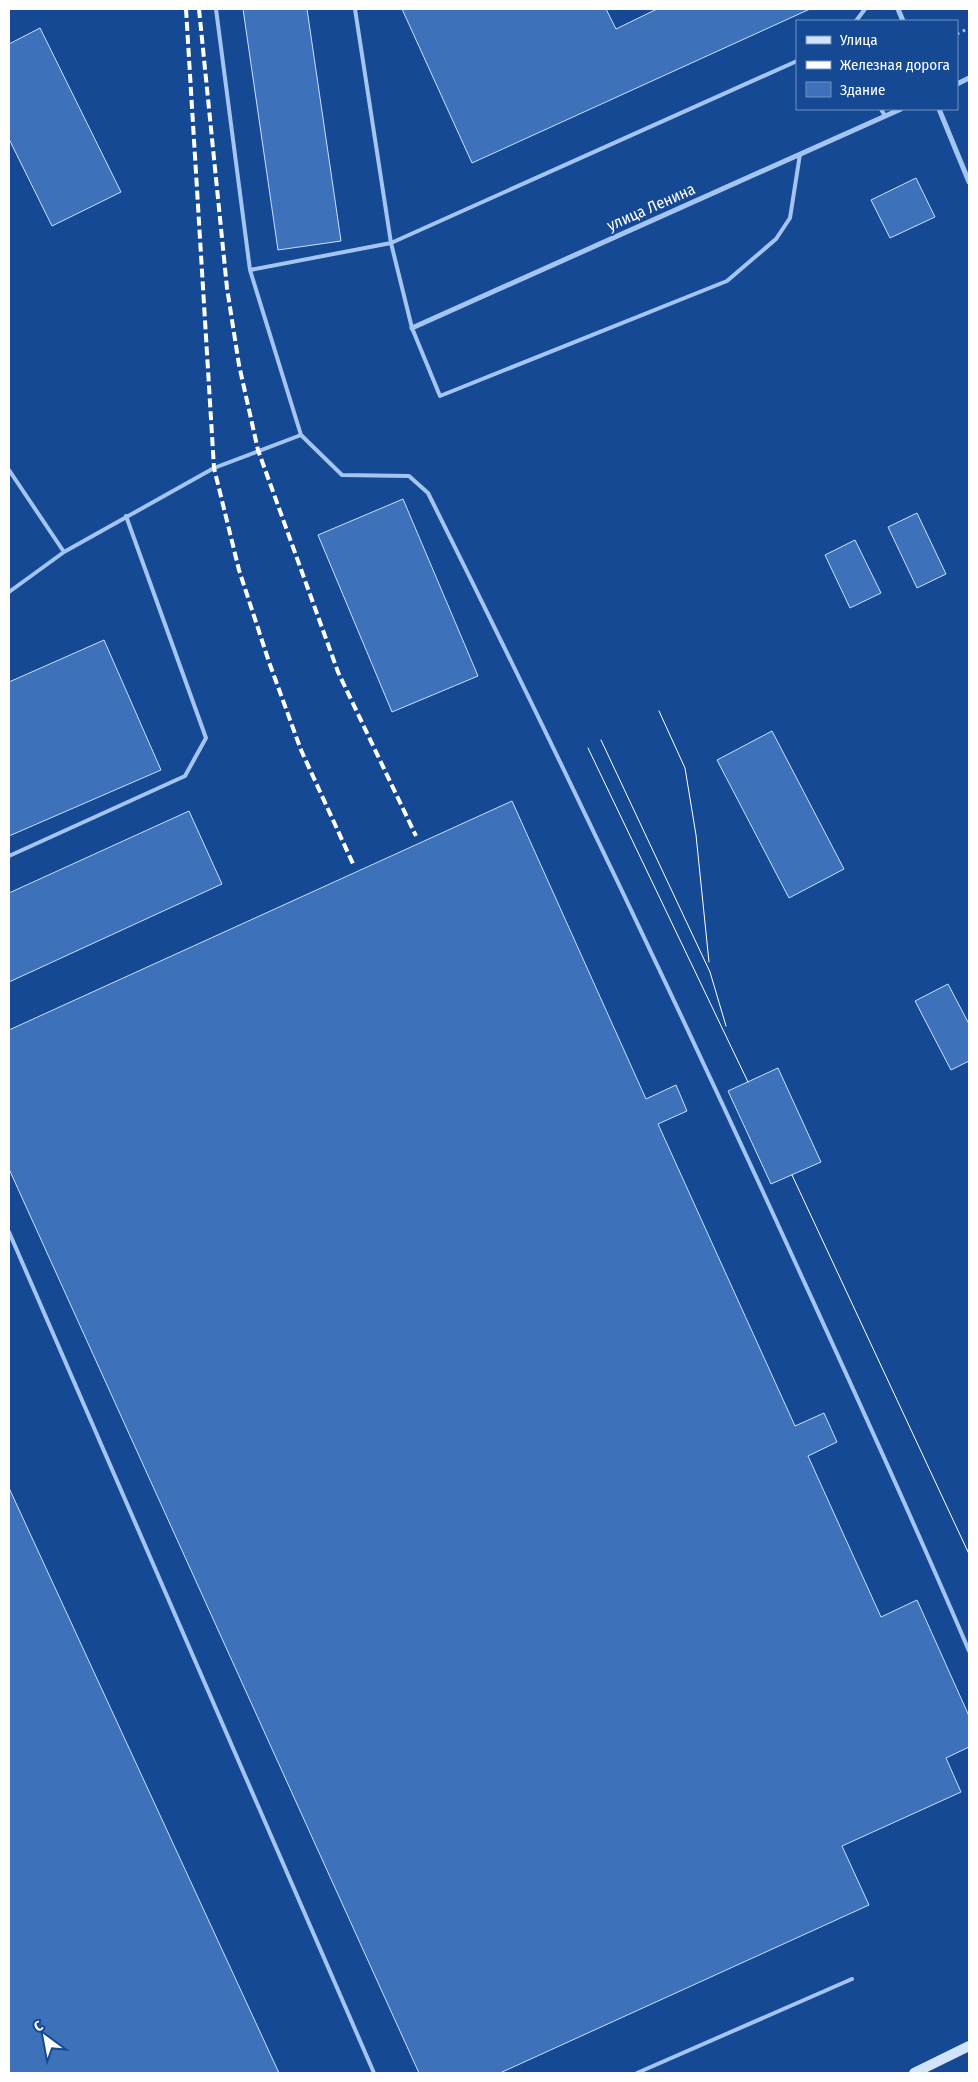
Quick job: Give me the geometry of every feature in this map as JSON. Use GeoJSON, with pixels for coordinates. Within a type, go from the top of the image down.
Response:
{"type":"FeatureCollection","features":[{"type":"Feature","properties":{"kind":"main road"},"geometry":{"type":"LineString","coordinates":[[914,2073],[969,2046]]}},
{"type":"Feature","properties":{"kind":"street","name":"улица Ленина"},"geometry":{"type":"LineString","coordinates":[[412,328],[899,110]]}},
{"type":"Feature","properties":{"kind":"street"},"geometry":{"type":"LineString","coordinates":[[939,110],[969,182]]}},
{"type":"Feature","properties":{"kind":"lane"},"geometry":{"type":"LineString","coordinates":[[216,9],[250,270],[301,435],[342,474],[409,476],[428,493],[541,720],[710,1077],[926,1549],[969,1651]]}},
{"type":"Feature","properties":{"kind":"lane"},"geometry":{"type":"LineString","coordinates":[[355,9],[391,243],[412,328],[440,396],[727,281],[776,239],[790,218],[800,154]]}},
{"type":"Feature","properties":{"kind":"lane"},"geometry":{"type":"LineString","coordinates":[[857,20],[865,9]]}},
{"type":"Feature","properties":{"kind":"lane"},"geometry":{"type":"LineString","coordinates":[[250,270],[391,243],[796,61]]}},
{"type":"Feature","properties":{"kind":"lane"},"geometry":{"type":"LineString","coordinates":[[882,110],[885,116]]}},
{"type":"Feature","properties":{"kind":"lane"},"geometry":{"type":"LineString","coordinates":[[9,592],[64,552],[214,468],[301,435]]}},
{"type":"Feature","properties":{"kind":"lane"},"geometry":{"type":"LineString","coordinates":[[9,470],[64,552]]}},
{"type":"Feature","properties":{"kind":"lane"},"geometry":{"type":"LineString","coordinates":[[9,856],[185,776],[206,738],[126,516]]}},
{"type":"Feature","properties":{"kind":"lane"},"geometry":{"type":"LineString","coordinates":[[9,1232],[374,2073]]}},
{"type":"Feature","properties":{"kind":"lane"},"geometry":{"type":"LineString","coordinates":[[637,2073],[852,1979]]}},
{"type":"Feature","properties":{"kind":"building"},"geometry":{"type":"Polygon","coordinates":[[[243,9],[307,9],[341,241],[278,250],[243,9]]]}},
{"type":"Feature","properties":{"kind":"building"},"geometry":{"type":"Polygon","coordinates":[[[402,9],[606,9],[616,29],[657,9],[810,9],[472,163],[402,9]]]}},
{"type":"Feature","properties":{"kind":"building"},"geometry":{"type":"Polygon","coordinates":[[[40,28],[121,192],[52,226],[9,139],[9,44],[40,28]]]}},
{"type":"Feature","properties":{"kind":"building"},"geometry":{"type":"Polygon","coordinates":[[[916,178],[935,217],[890,238],[871,200],[916,178]]]}},
{"type":"Feature","properties":{"kind":"building"},"geometry":{"type":"Polygon","coordinates":[[[403,499],[478,676],[392,712],[318,535],[403,499]]]}},
{"type":"Feature","properties":{"kind":"building"},"geometry":{"type":"Polygon","coordinates":[[[917,513],[946,574],[917,588],[888,527],[917,513]]]}},
{"type":"Feature","properties":{"kind":"building"},"geometry":{"type":"Polygon","coordinates":[[[855,540],[881,593],[850,608],[825,555],[855,540]]]}},
{"type":"Feature","properties":{"kind":"building"},"geometry":{"type":"Polygon","coordinates":[[[104,640],[161,770],[9,836],[9,682],[104,640]]]}},
{"type":"Feature","properties":{"kind":"building"},"geometry":{"type":"Polygon","coordinates":[[[772,731],[844,869],[789,898],[717,760],[772,731]]]}},
{"type":"Feature","properties":{"kind":"building"},"geometry":{"type":"Polygon","coordinates":[[[512,801],[646,1099],[676,1085],[687,1111],[658,1124],[795,1426],[824,1413],[837,1442],[808,1456],[881,1617],[917,1600],[969,1716],[969,1747],[946,1758],[961,1792],[842,1846],[869,1905],[500,2073],[419,2073],[9,1169],[9,1030],[512,801]]]}},
{"type":"Feature","properties":{"kind":"building"},"geometry":{"type":"Polygon","coordinates":[[[189,811],[222,884],[9,982],[9,893],[189,811]]]}},
{"type":"Feature","properties":{"kind":"building"},"geometry":{"type":"Polygon","coordinates":[[[948,984],[969,1024],[969,1061],[951,1070],[915,1001],[948,984]]]}},
{"type":"Feature","properties":{"kind":"building"},"geometry":{"type":"Polygon","coordinates":[[[778,1068],[821,1162],[771,1184],[728,1091],[778,1068]]]}},
{"type":"Feature","properties":{"kind":"building"},"geometry":{"type":"Polygon","coordinates":[[[9,1488],[279,2073],[9,2073],[9,1488]]]}},
{"type":"Feature","properties":{"kind":"tram line"},"geometry":{"type":"LineString","coordinates":[[659,711],[685,768],[696,835],[709,962]]}},
{"type":"Feature","properties":{"kind":"tram line"},"geometry":{"type":"LineString","coordinates":[[601,740],[710,972],[726,1026]]}},
{"type":"Feature","properties":{"kind":"tram line"},"geometry":{"type":"LineString","coordinates":[[588,748],[748,1082]]}},
{"type":"Feature","properties":{"kind":"tram line"},"geometry":{"type":"LineString","coordinates":[[792,1175],[969,1554]]}},
{"type":"Feature","properties":{"kind":"railway"},"geometry":{"type":"LineString","coordinates":[[186,9],[214,468],[239,570],[269,662],[301,750],[354,866]]}},
{"type":"Feature","properties":{"kind":"railway"},"geometry":{"type":"LineString","coordinates":[[199,9],[227,288],[239,365],[258,450],[338,672],[416,836]]}}]}
